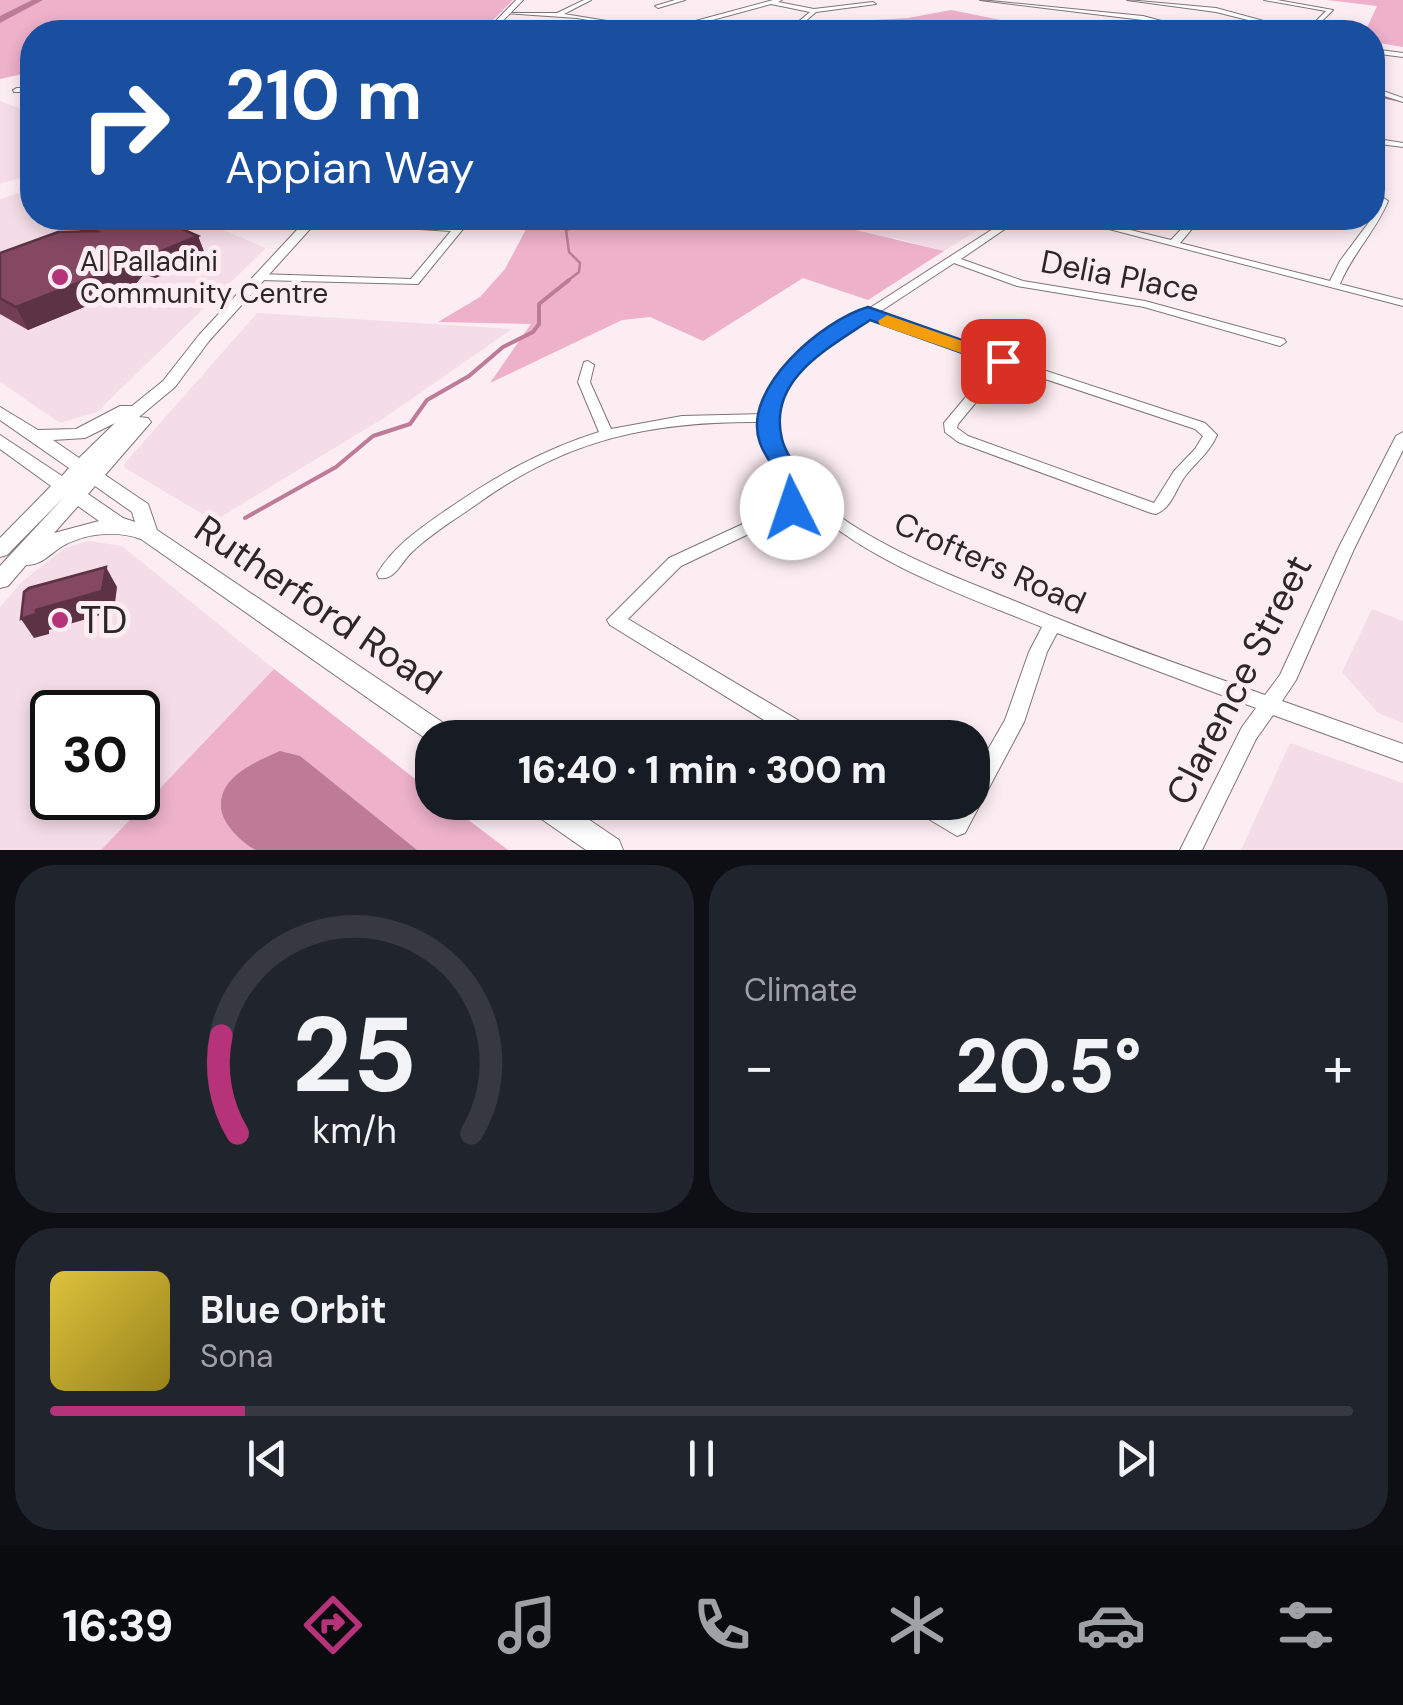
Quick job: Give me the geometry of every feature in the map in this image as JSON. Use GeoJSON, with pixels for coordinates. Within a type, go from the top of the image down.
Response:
{"type":"FeatureCollection","features":[{"type":"Feature","properties":{"kind":"main road"},"geometry":{"type":"LineString","coordinates":[[501,20],[520,0]]}},
{"type":"Feature","properties":{"kind":"main road"},"geometry":{"type":"LineString","coordinates":[[0,550],[149,413],[165,388],[303,230]]}},
{"type":"Feature","properties":{"kind":"main road"},"geometry":{"type":"LineString","coordinates":[[32,434],[58,438],[88,432],[165,388]]}},
{"type":"Feature","properties":{"kind":"main road","name":"Rutherford Road"},"geometry":{"type":"LineString","coordinates":[[0,412],[141,509],[156,540]]}},
{"type":"Feature","properties":{"kind":"main road","name":"Rutherford Road"},"geometry":{"type":"LineString","coordinates":[[0,441],[116,523],[156,540],[419,720]]}},
{"type":"Feature","properties":{"kind":"main road"},"geometry":{"type":"LineString","coordinates":[[0,580],[69,490]]}},
{"type":"Feature","properties":{"kind":"main road"},"geometry":{"type":"LineString","coordinates":[[0,592],[38,552],[78,530],[115,528],[156,540]]}},
{"type":"Feature","properties":{"kind":"main road"},"geometry":{"type":"LineString","coordinates":[[566,820],[609,850]]}},
{"type":"Feature","properties":{"kind":"street"},"geometry":{"type":"LineString","coordinates":[[558,14],[588,0]]}},
{"type":"Feature","properties":{"kind":"street"},"geometry":{"type":"LineString","coordinates":[[658,6],[682,0]]}},
{"type":"Feature","properties":{"kind":"street"},"geometry":{"type":"LineString","coordinates":[[761,0],[814,11],[873,4]]}},
{"type":"Feature","properties":{"kind":"street"},"geometry":{"type":"LineString","coordinates":[[984,0],[1151,20]]}},
{"type":"Feature","properties":{"kind":"street"},"geometry":{"type":"LineString","coordinates":[[1130,0],[1216,10],[1254,20]]}},
{"type":"Feature","properties":{"kind":"street"},"geometry":{"type":"LineString","coordinates":[[1267,0],[1330,10],[1320,20]]}},
{"type":"Feature","properties":{"kind":"street"},"geometry":{"type":"LineString","coordinates":[[706,20],[775,1]]}},
{"type":"Feature","properties":{"kind":"street"},"geometry":{"type":"LineString","coordinates":[[804,20],[814,11]]}},
{"type":"Feature","properties":{"kind":"street"},"geometry":{"type":"LineString","coordinates":[[508,14],[558,14],[593,20]]}},
{"type":"Feature","properties":{"kind":"street"},"geometry":{"type":"LineString","coordinates":[[259,277],[414,282],[457,230]]}},
{"type":"Feature","properties":{"kind":"street"},"geometry":{"type":"LineString","coordinates":[[385,574],[396,555],[483,490],[547,452],[604,431],[656,420],[770,418],[780,384],[796,361],[997,230]]}},
{"type":"Feature","properties":{"kind":"street"},"geometry":{"type":"LineString","coordinates":[[1121,230],[1403,300]]}},
{"type":"Feature","properties":{"kind":"street"},"geometry":{"type":"LineString","coordinates":[[1174,243],[1186,230]]}},
{"type":"Feature","properties":{"kind":"street"},"geometry":{"type":"LineString","coordinates":[[1335,283],[1342,264],[1367,230]]}},
{"type":"Feature","properties":{"kind":"street","name":"Delia Place"},"geometry":{"type":"LineString","coordinates":[[952,259],[1021,284],[1145,304],[1280,342]]}},
{"type":"Feature","properties":{"kind":"street"},"geometry":{"type":"LineString","coordinates":[[868,313],[1200,426],[1210,436],[1208,444],[1176,478],[1162,506],[1156,509],[963,439],[950,429],[951,423],[1003,361]]}},
{"type":"Feature","properties":{"kind":"street"},"geometry":{"type":"LineString","coordinates":[[588,366],[584,382],[604,431]]}},
{"type":"Feature","properties":{"kind":"street","name":"Crofters Road"},"geometry":{"type":"LineString","coordinates":[[770,418],[771,442],[808,500],[876,546],[1052,625],[1403,753]]}},
{"type":"Feature","properties":{"kind":"street","name":"Clarence Street"},"geometry":{"type":"LineString","coordinates":[[1191,850],[1249,734],[1287,680],[1403,436]]}},
{"type":"Feature","properties":{"kind":"street"},"geometry":{"type":"LineString","coordinates":[[781,720],[616,620],[676,562],[808,500]]}},
{"type":"Feature","properties":{"kind":"street"},"geometry":{"type":"LineString","coordinates":[[990,766],[1014,722],[1038,652],[1052,625]]}},
{"type":"Feature","properties":{"kind":"shaded area"},"geometry":{"type":"Polygon","coordinates":[[[0,0],[513,0],[493,20],[20,20],[20,75],[0,79],[0,0]]]}},
{"type":"Feature","properties":{"kind":"shaded area"},"geometry":{"type":"Polygon","coordinates":[[[1327,0],[1403,0],[1403,47],[1385,44],[1385,20],[1371,20],[1377,6],[1327,0]]]}},
{"type":"Feature","properties":{"kind":"shaded area"},"geometry":{"type":"Polygon","coordinates":[[[951,10],[1001,20],[873,20],[951,10]]]}},
{"type":"Feature","properties":{"kind":"shaded area"},"geometry":{"type":"Polygon","coordinates":[[[0,101],[20,108],[20,178],[0,184],[0,101]]]}},
{"type":"Feature","properties":{"kind":"shaded area"},"geometry":{"type":"Polygon","coordinates":[[[20,193],[20,230],[223,230],[266,248],[97,412],[60,423],[0,382],[0,199],[20,193]]]}},
{"type":"Feature","properties":{"kind":"shaded area"},"geometry":{"type":"Polygon","coordinates":[[[526,230],[855,230],[944,251],[868,300],[803,278],[703,341],[650,317],[622,320],[490,383],[531,324],[438,322],[480,297],[505,269],[526,230]]]}},
{"type":"Feature","properties":{"kind":"shaded area"},"geometry":{"type":"Polygon","coordinates":[[[850,230],[978,230],[944,251],[895,238],[884,240],[850,230]]]}},
{"type":"Feature","properties":{"kind":"shaded area"},"geometry":{"type":"Polygon","coordinates":[[[257,313],[512,329],[384,418],[214,521],[124,464],[257,313]]]}},
{"type":"Feature","properties":{"kind":"shaded area"},"geometry":{"type":"Polygon","coordinates":[[[88,541],[122,546],[274,669],[160,788],[160,690],[30,690],[30,820],[130,820],[101,850],[0,850],[0,607],[24,580],[65,548],[88,541]]]}},
{"type":"Feature","properties":{"kind":"shaded area"},"geometry":{"type":"Polygon","coordinates":[[[1372,609],[1403,621],[1403,723],[1378,713],[1342,672],[1372,609]]]}},
{"type":"Feature","properties":{"kind":"shaded area"},"geometry":{"type":"Polygon","coordinates":[[[274,669],[415,779],[415,820],[468,820],[508,850],[101,850],[130,820],[160,820],[160,788],[274,669]]]}},
{"type":"Feature","properties":{"kind":"shaded area"},"geometry":{"type":"Polygon","coordinates":[[[1290,743],[1403,783],[1403,850],[1241,850],[1290,743]]]}},
{"type":"Feature","properties":{"kind":"shaded area"},"geometry":{"type":"Polygon","coordinates":[[[280,751],[300,756],[417,850],[250,847],[224,818],[223,795],[227,785],[242,771],[280,751]]]}},
{"type":"Feature","properties":{"kind":"building"},"geometry":{"type":"Polygon","coordinates":[[[184,230],[198,236],[147,257],[135,253],[124,265],[16,307],[0,298],[0,253],[58,232],[184,230]]]}},
{"type":"Feature","properties":{"kind":"building"},"geometry":{"type":"Polygon","coordinates":[[[106,567],[102,591],[36,610],[36,614],[21,619],[24,592],[29,588],[106,567]]]}},
{"type":"Feature","properties":{"kind":"waterway"},"geometry":{"type":"LineString","coordinates":[[0,20],[39,0]]}},
{"type":"Feature","properties":{"kind":"waterway"},"geometry":{"type":"LineString","coordinates":[[1385,98],[1403,101]]}},
{"type":"Feature","properties":{"kind":"waterway"},"geometry":{"type":"LineString","coordinates":[[566,230],[569,252],[580,263],[579,272],[566,282]]}},
{"type":"Feature","properties":{"kind":"waterway"},"geometry":{"type":"LineString","coordinates":[[245,518],[336,467],[373,436],[410,424],[427,400],[469,376],[503,347],[533,332],[539,324],[539,304],[569,280]]}},
{"type":"Feature","properties":{"kind":"slow traffic"},"geometry":{"type":"LineString","coordinates":[[887,321],[964,348]]}},
{"type":"Feature","properties":{"kind":"place","name":"Al Palladini Community Centre"},"geometry":{"type":"Point","coordinates":[60,277]}},
{"type":"Feature","properties":{"kind":"place","name":"TD"},"geometry":{"type":"Point","coordinates":[60,620]}},
{"type":"Feature","properties":{"kind":"route"},"geometry":{"type":"LineString","coordinates":[[792,508],[808,500],[771,442],[770,418],[780,384],[796,361],[868,313],[1003,361]]}}]}
